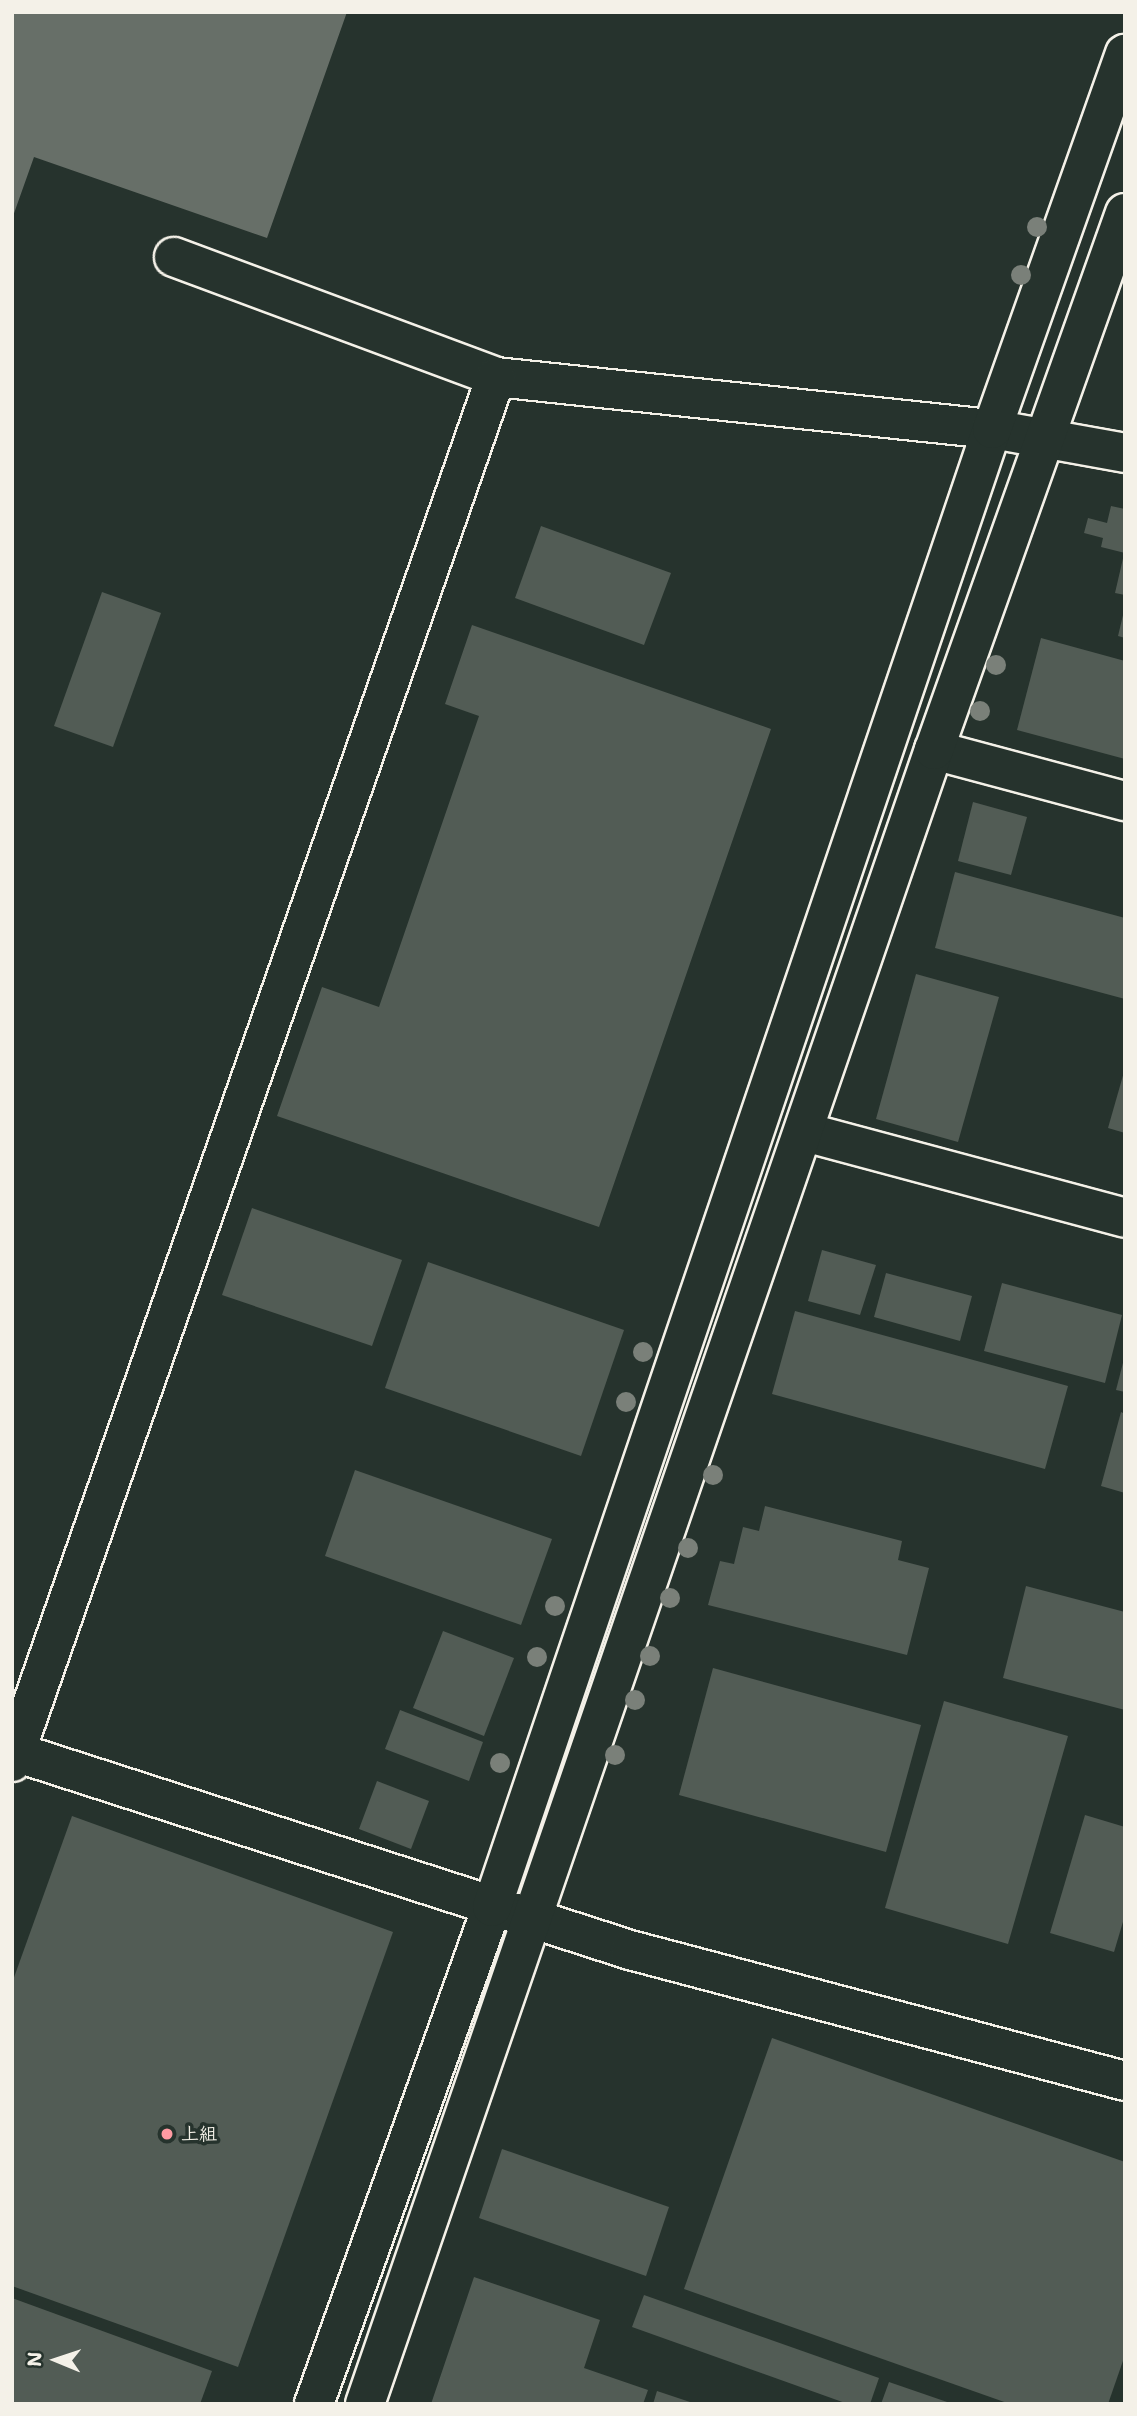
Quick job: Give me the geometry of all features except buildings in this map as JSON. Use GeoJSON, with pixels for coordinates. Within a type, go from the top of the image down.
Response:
{"type":"FeatureCollection","features":[{"type":"Feature","properties":{"kind":"street"},"geometry":{"type":"LineString","coordinates":[[314,2404],[492,1907],[992,429],[1125,54]]}},
{"type":"Feature","properties":{"kind":"street"},"geometry":{"type":"LineString","coordinates":[[365,2404],[805,1132],[934,750],[1125,213]]}},
{"type":"Feature","properties":{"kind":"street"},"geometry":{"type":"LineString","coordinates":[[174,257],[496,377],[992,429],[1125,453]]}},
{"type":"Feature","properties":{"kind":"street"},"geometry":{"type":"LineString","coordinates":[[496,377],[13,1755],[533,1920],[1125,2081]]}},
{"type":"Feature","properties":{"kind":"street"},"geometry":{"type":"LineString","coordinates":[[934,750],[1125,801]]}},
{"type":"Feature","properties":{"kind":"street"},"geometry":{"type":"LineString","coordinates":[[805,1132],[1125,1218]]}},
{"type":"Feature","properties":{"kind":"shaded area"},"geometry":{"type":"Polygon","coordinates":[[[12,12],[347,12],[267,238],[34,157],[12,219],[12,12]]]}},
{"type":"Feature","properties":{"kind":"place","name":"上組"},"geometry":{"type":"Point","coordinates":[167,2134]}}]}
